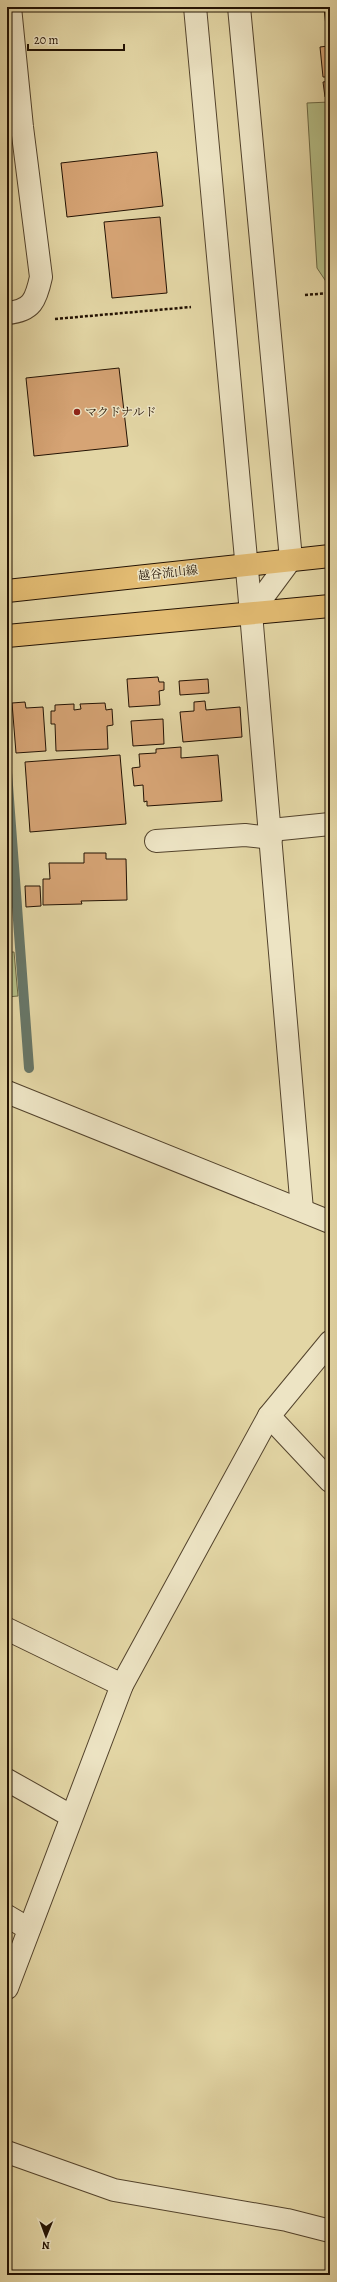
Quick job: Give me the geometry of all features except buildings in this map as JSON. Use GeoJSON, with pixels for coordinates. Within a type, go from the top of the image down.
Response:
{"type":"FeatureCollection","features":[{"type":"Feature","properties":{"kind":"main road","name":"越谷流山線"},"geometry":{"type":"LineString","coordinates":[[7,591],[291,559],[330,556]]}},
{"type":"Feature","properties":{"kind":"main road"},"geometry":{"type":"LineString","coordinates":[[7,636],[330,606]]}},
{"type":"Feature","properties":{"kind":"street"},"geometry":{"type":"LineString","coordinates":[[7,313],[16,312],[31,306],[41,278],[14,127],[10,7]]}},
{"type":"Feature","properties":{"kind":"street"},"geometry":{"type":"LineString","coordinates":[[195,7],[246,564],[252,613],[302,1210]]}},
{"type":"Feature","properties":{"kind":"street"},"geometry":{"type":"LineString","coordinates":[[239,7],[291,559],[252,613]]}},
{"type":"Feature","properties":{"kind":"street"},"geometry":{"type":"LineString","coordinates":[[156,841],[271,834],[330,824]]}},
{"type":"Feature","properties":{"kind":"street"},"geometry":{"type":"LineString","coordinates":[[7,1092],[330,1222]]}},
{"type":"Feature","properties":{"kind":"street"},"geometry":{"type":"LineString","coordinates":[[7,1988],[122,1685],[270,1416],[330,1342]]}},
{"type":"Feature","properties":{"kind":"street"},"geometry":{"type":"LineString","coordinates":[[270,1416],[330,1480]]}},
{"type":"Feature","properties":{"kind":"street"},"geometry":{"type":"LineString","coordinates":[[7,1629],[122,1685]]}},
{"type":"Feature","properties":{"kind":"street"},"geometry":{"type":"LineString","coordinates":[[7,1780],[71,1816]]}},
{"type":"Feature","properties":{"kind":"street"},"geometry":{"type":"LineString","coordinates":[[7,1916],[30,1929]]}},
{"type":"Feature","properties":{"kind":"street"},"geometry":{"type":"LineString","coordinates":[[7,2152],[114,2190],[287,2220],[330,2231]]}},
{"type":"Feature","properties":{"kind":"path"},"geometry":{"type":"LineString","coordinates":[[306,295],[330,293]]}},
{"type":"Feature","properties":{"kind":"path"},"geometry":{"type":"LineString","coordinates":[[34,301],[54,319],[192,307]]}},
{"type":"Feature","properties":{"kind":"green space"},"geometry":{"type":"Polygon","coordinates":[[[330,102],[329,286],[317,268],[307,103],[330,102]]]}},
{"type":"Feature","properties":{"kind":"green space"},"geometry":{"type":"Polygon","coordinates":[[[7,952],[14,952],[18,996],[7,997],[7,952]]]}},
{"type":"Feature","properties":{"kind":"waterway"},"geometry":{"type":"LineString","coordinates":[[7,772],[29,1068]]}},
{"type":"Feature","properties":{"kind":"place","name":"マクドナルド"},"geometry":{"type":"Point","coordinates":[77,412]}}]}
